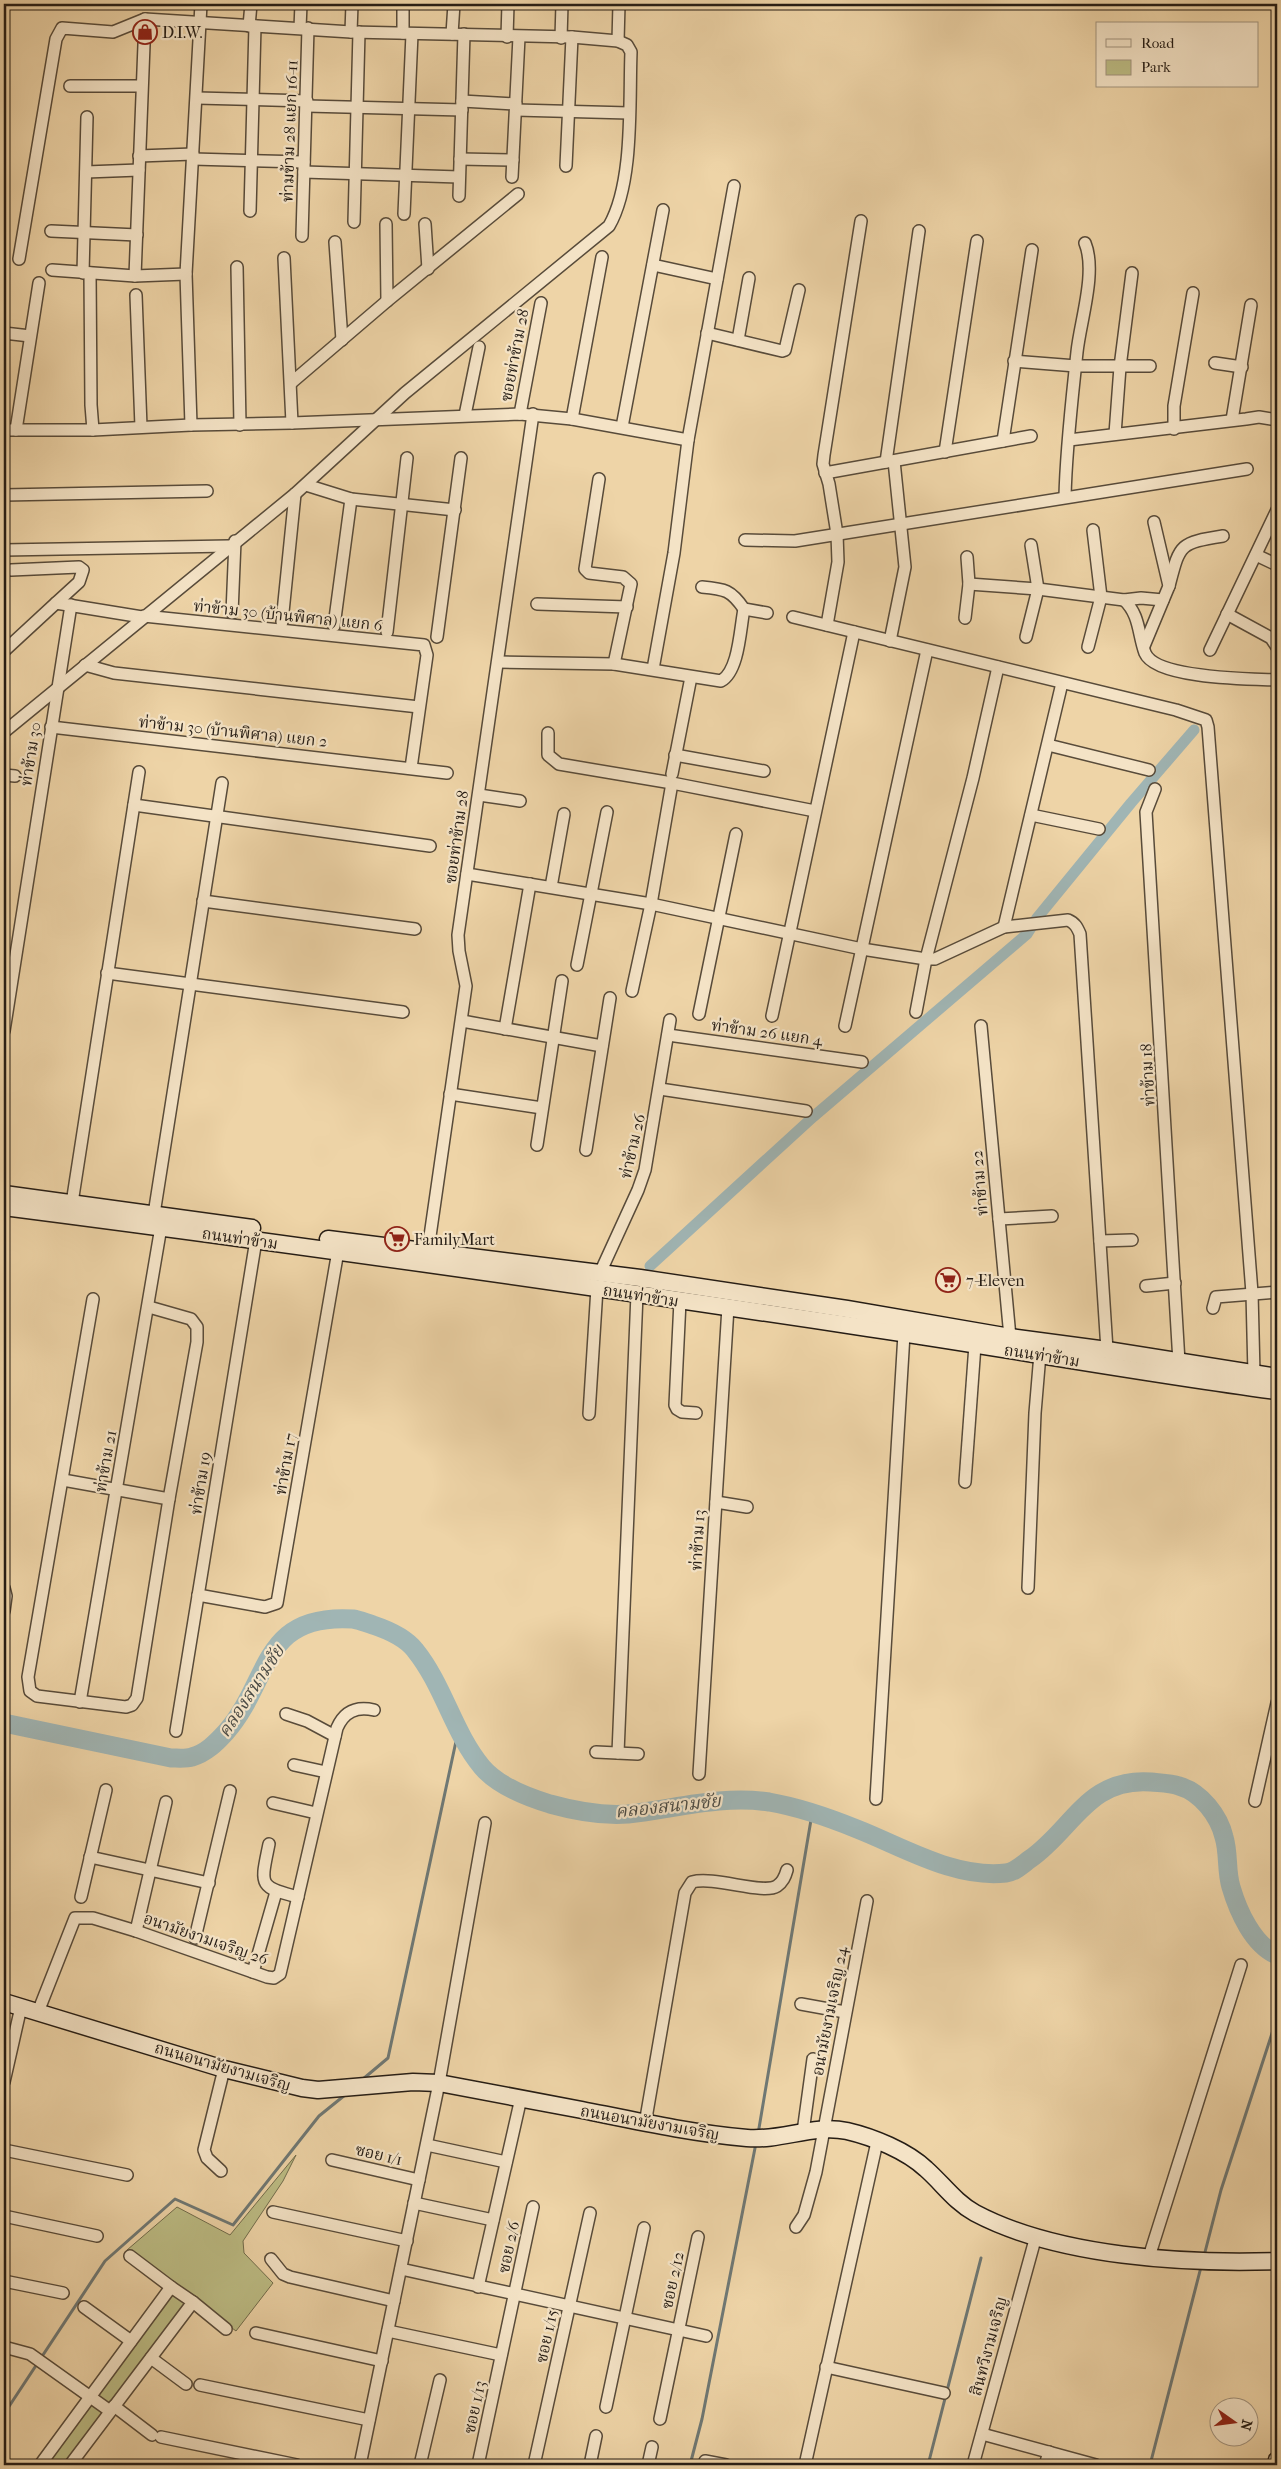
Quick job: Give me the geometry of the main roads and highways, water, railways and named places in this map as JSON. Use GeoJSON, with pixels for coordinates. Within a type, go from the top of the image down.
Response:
{"type":"FeatureCollection","features":[{"type":"Feature","properties":{"kind":"waterway"},"geometry":{"type":"LineString","coordinates":[[650,1266],[813,1117],[1027,934],[1037,918],[1131,803],[1194,730]]}},
{"type":"Feature","properties":{"kind":"waterway","name":"คลองสนามชัย"},"geometry":{"type":"LineString","coordinates":[[4,1723],[171,1758],[192,1757],[202,1753],[226,1732],[241,1712],[272,1654],[284,1639],[300,1627],[323,1620],[356,1619],[396,1634],[411,1645],[434,1679],[463,1739],[489,1774],[504,1785],[523,1794],[550,1804],[579,1811],[598,1814],[628,1814],[715,1801],[751,1800],[769,1802],[836,1821],[930,1860],[968,1871],[987,1874],[1006,1873],[1016,1869],[1045,1847],[1096,1796],[1112,1788],[1129,1783],[1151,1782],[1179,1786],[1202,1799],[1218,1821],[1226,1843],[1229,1881],[1242,1916],[1261,1944],[1277,1955]]}},
{"type":"Feature","properties":{"kind":"waterway"},"geometry":{"type":"LineString","coordinates":[[363,2079],[388,2058],[458,1732]]}},
{"type":"Feature","properties":{"kind":"waterway"},"geometry":{"type":"LineString","coordinates":[[758,2134],[812,1814]]}},
{"type":"Feature","properties":{"kind":"waterway"},"geometry":{"type":"LineString","coordinates":[[1204,2256],[1221,2190],[1277,2018]]}},
{"type":"Feature","properties":{"kind":"waterway"},"geometry":{"type":"LineString","coordinates":[[4,2414],[105,2261],[175,2199],[233,2225],[319,2116],[345,2095]]}},
{"type":"Feature","properties":{"kind":"waterway"},"geometry":{"type":"LineString","coordinates":[[690,2465],[702,2419],[756,2143]]}},
{"type":"Feature","properties":{"kind":"waterway"},"geometry":{"type":"LineString","coordinates":[[928,2465],[981,2258]]}},
{"type":"Feature","properties":{"kind":"waterway"},"geometry":{"type":"LineString","coordinates":[[1150,2465],[1201,2267]]}},
{"type":"Feature","properties":{"kind":"place","name":"D.I.W."},"geometry":{"type":"Point","coordinates":[145,32]}},
{"type":"Feature","properties":{"kind":"place","name":"FamilyMart"},"geometry":{"type":"Point","coordinates":[397,1239]}},
{"type":"Feature","properties":{"kind":"place","name":"7-Eleven"},"geometry":{"type":"Point","coordinates":[948,1280]}}]}
